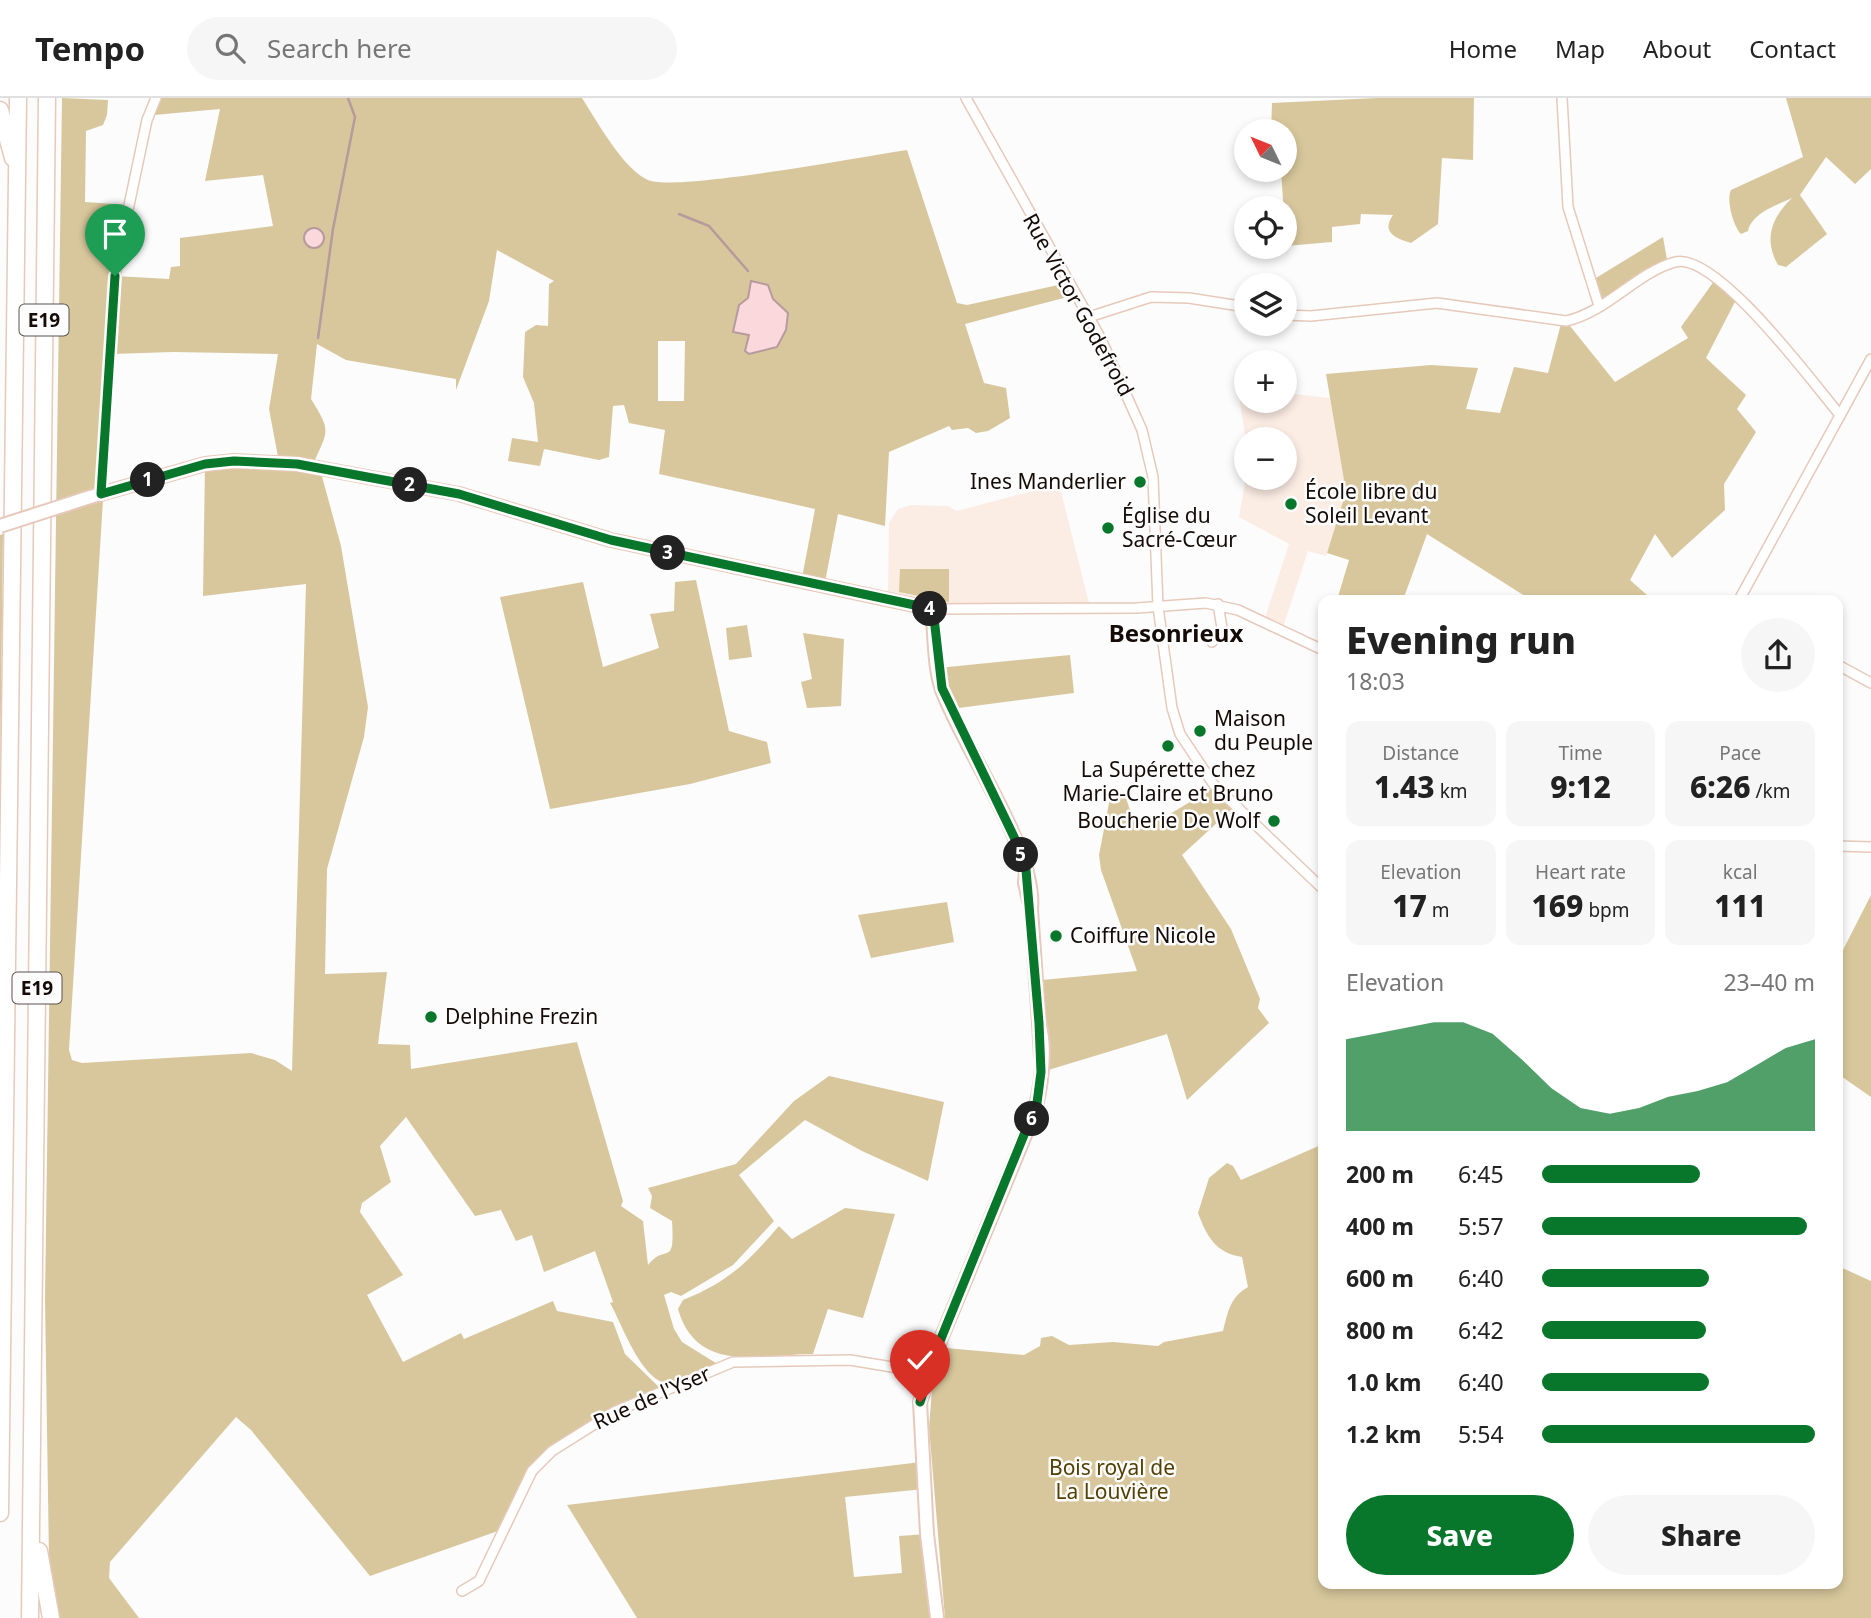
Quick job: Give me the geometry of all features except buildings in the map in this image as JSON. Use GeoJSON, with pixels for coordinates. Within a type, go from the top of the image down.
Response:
{"type":"FeatureCollection","features":[{"type":"Feature","properties":{"kind":"highway","name":"E19"},"geometry":{"type":"LineString","coordinates":[[0,1513],[18,98]]}},
{"type":"Feature","properties":{"kind":"highway","name":"E19"},"geometry":{"type":"LineString","coordinates":[[30,1618],[47,98]]}},
{"type":"Feature","properties":{"kind":"highway"},"geometry":{"type":"LineString","coordinates":[[0,110],[18,170]]}},
{"type":"Feature","properties":{"kind":"highway"},"geometry":{"type":"LineString","coordinates":[[33,1525],[51,1618]]}},
{"type":"Feature","properties":{"kind":"street"},"geometry":{"type":"LineString","coordinates":[[96,496],[116,267],[147,120],[156,98]]}},
{"type":"Feature","properties":{"kind":"street","name":"Rue Victor Godefroid"},"geometry":{"type":"LineString","coordinates":[[966,98],[1089,317],[1132,404],[1148,449],[1155,503],[1158,607],[1172,708],[1188,749],[1214,785],[1318,884]]}},
{"type":"Feature","properties":{"kind":"street"},"geometry":{"type":"LineString","coordinates":[[1562,98],[1568,207],[1600,306]]}},
{"type":"Feature","properties":{"kind":"street"},"geometry":{"type":"LineString","coordinates":[[1297,315],[1437,303],[1566,321],[1600,306],[1673,263],[1685,261],[1696,264],[1738,296],[1840,415]]}},
{"type":"Feature","properties":{"kind":"street"},"geometry":{"type":"LineString","coordinates":[[1089,317],[1151,297],[1189,298],[1234,305]]}},
{"type":"Feature","properties":{"kind":"street"},"geometry":{"type":"LineString","coordinates":[[1742,595],[1871,359]]}},
{"type":"Feature","properties":{"kind":"street"},"geometry":{"type":"LineString","coordinates":[[0,526],[205,464],[234,461],[297,464],[459,494],[611,540],[933,609],[1218,604],[1266,622],[1318,648]]}},
{"type":"Feature","properties":{"kind":"street"},"geometry":{"type":"LineString","coordinates":[[1212,642],[1222,628],[1218,604]]}},
{"type":"Feature","properties":{"kind":"street"},"geometry":{"type":"LineString","coordinates":[[933,609],[942,688],[1015,839],[1026,870],[1025,883],[1031,909],[1039,1023],[1042,1033],[1040,1088],[1033,1116],[928,1373],[920,1402],[919,1424],[937,1618]]}},
{"type":"Feature","properties":{"kind":"street"},"geometry":{"type":"LineString","coordinates":[[1843,668],[1871,683]]}},
{"type":"Feature","properties":{"kind":"street"},"geometry":{"type":"LineString","coordinates":[[1843,846],[1871,847]]}},
{"type":"Feature","properties":{"kind":"street","name":"Rue de l'Yser"},"geometry":{"type":"LineString","coordinates":[[462,1591],[479,1581],[532,1471],[552,1451],[614,1412],[733,1362],[850,1360],[928,1373]]}},
{"type":"Feature","properties":{"kind":"shaded area"},"geometry":{"type":"Polygon","coordinates":[[[314,228],[321,231],[324,238],[321,245],[314,248],[307,245],[304,238],[307,231],[314,228]]]}},
{"type":"Feature","properties":{"kind":"shaded area"},"geometry":{"type":"Polygon","coordinates":[[[751,281],[768,285],[773,299],[788,313],[786,330],[777,347],[749,354],[745,351],[749,335],[733,332],[739,305],[748,298],[751,281]]]}},
{"type":"Feature","properties":{"kind":"shaded area","name":"École libre du Soleil Levant"},"geometry":{"type":"Polygon","coordinates":[[[1297,394],[1330,398],[1346,492],[1326,556],[1308,551],[1282,630],[1264,621],[1289,544],[1239,517],[1244,490],[1297,490],[1297,427],[1244,427],[1242,413],[1297,413],[1297,394]]]}},
{"type":"Feature","properties":{"kind":"shaded area"},"geometry":{"type":"Polygon","coordinates":[[[1059,484],[1089,603],[954,606],[888,595],[889,523],[898,509],[911,505],[948,506],[957,511],[1059,484]]]}},
{"type":"Feature","properties":{"kind":"green space"},"geometry":{"type":"Polygon","coordinates":[[[62,98],[108,100],[103,125],[86,131],[85,202],[129,205],[115,276],[169,279],[171,267],[180,266],[180,238],[273,226],[263,175],[205,181],[220,109],[154,115],[161,98],[582,98],[620,155],[629,166],[648,180],[693,181],[730,177],[907,150],[957,303],[967,305],[1058,285],[1066,280],[1075,295],[965,324],[984,383],[1006,388],[1010,418],[988,431],[976,433],[968,428],[952,430],[949,426],[889,452],[885,526],[838,514],[825,582],[802,578],[815,509],[659,474],[665,430],[629,423],[624,405],[613,406],[609,457],[599,460],[544,449],[540,466],[508,461],[512,438],[538,442],[534,403],[523,377],[525,332],[536,325],[548,326],[549,284],[554,281],[497,250],[489,301],[456,390],[456,379],[346,360],[317,344],[311,399],[323,419],[325,432],[312,467],[320,469],[341,546],[368,707],[364,737],[327,869],[325,974],[387,972],[378,1044],[410,1045],[411,1069],[577,1042],[623,1201],[621,1206],[643,1221],[648,1265],[654,1258],[670,1250],[673,1236],[672,1221],[650,1208],[652,1196],[648,1188],[736,1164],[794,1101],[829,1076],[944,1102],[928,1181],[862,1151],[805,1120],[739,1175],[774,1221],[733,1265],[681,1296],[671,1292],[664,1295],[674,1329],[682,1342],[719,1365],[680,1383],[664,1383],[644,1366],[627,1339],[610,1303],[613,1302],[595,1251],[544,1272],[532,1235],[516,1241],[501,1210],[475,1216],[406,1117],[380,1146],[391,1182],[362,1203],[360,1212],[403,1275],[367,1295],[403,1362],[461,1333],[464,1339],[553,1301],[557,1311],[613,1322],[625,1354],[661,1389],[591,1422],[549,1449],[498,1531],[370,1576],[251,1430],[236,1417],[110,1562],[109,1578],[139,1618],[60,1618],[49,1559],[45,1299],[62,98]],[[658,341],[658,401],[684,401],[685,341],[658,341]],[[112,354],[69,1050],[72,1060],[82,1063],[251,1053],[275,1060],[292,1071],[306,584],[203,596],[205,464],[279,462],[269,409],[278,354],[112,354]]]}},
{"type":"Feature","properties":{"kind":"green space"},"geometry":{"type":"Polygon","coordinates":[[[1377,98],[1474,98],[1473,160],[1442,158],[1438,224],[1411,243],[1395,236],[1389,230],[1393,215],[1361,214],[1360,224],[1332,227],[1332,242],[1297,245],[1297,196],[1283,196],[1282,182],[1297,182],[1297,119],[1271,119],[1272,103],[1377,98]]]}},
{"type":"Feature","properties":{"kind":"green space"},"geometry":{"type":"Polygon","coordinates":[[[1786,98],[1871,98],[1871,169],[1855,184],[1826,157],[1800,195],[1827,234],[1786,267],[1778,265],[1773,255],[1771,237],[1779,213],[1792,198],[1760,214],[1748,231],[1741,234],[1733,219],[1729,200],[1731,190],[1803,157],[1786,98]]]}},
{"type":"Feature","properties":{"kind":"green space"},"geometry":{"type":"Polygon","coordinates":[[[1663,237],[1668,265],[1599,306],[1591,281],[1663,237]]]}},
{"type":"Feature","properties":{"kind":"green space"},"geometry":{"type":"Polygon","coordinates":[[[1717,277],[1738,296],[1706,358],[1746,395],[1737,409],[1756,432],[1724,484],[1725,510],[1672,558],[1655,534],[1630,580],[1647,595],[1523,595],[1427,534],[1405,595],[1338,595],[1349,560],[1327,553],[1346,492],[1326,374],[1431,365],[1478,368],[1466,409],[1500,413],[1514,367],[1548,373],[1562,320],[1566,321],[1615,382],[1688,338],[1681,327],[1717,277]]]}},
{"type":"Feature","properties":{"kind":"green space"},"geometry":{"type":"Polygon","coordinates":[[[3,534],[0,782],[0,535],[3,534]]]}},
{"type":"Feature","properties":{"kind":"green space"},"geometry":{"type":"Polygon","coordinates":[[[900,569],[949,569],[949,602],[899,592],[900,569]]]}},
{"type":"Feature","properties":{"kind":"green space"},"geometry":{"type":"Polygon","coordinates":[[[696,580],[729,731],[767,742],[771,763],[690,784],[550,809],[500,597],[583,582],[603,667],[659,648],[650,614],[674,611],[675,582],[696,580]]]}},
{"type":"Feature","properties":{"kind":"green space"},"geometry":{"type":"Polygon","coordinates":[[[747,625],[752,657],[729,660],[726,628],[747,625]]]}},
{"type":"Feature","properties":{"kind":"green space"},"geometry":{"type":"Polygon","coordinates":[[[803,633],[844,639],[841,706],[807,708],[801,682],[812,679],[803,633]]]}},
{"type":"Feature","properties":{"kind":"green space"},"geometry":{"type":"Polygon","coordinates":[[[1070,655],[1074,693],[951,709],[938,668],[1070,655]]]}},
{"type":"Feature","properties":{"kind":"green space"},"geometry":{"type":"Polygon","coordinates":[[[1213,788],[1233,808],[1182,855],[1231,929],[1260,999],[1258,1008],[1269,1023],[1187,1100],[1167,1034],[1045,1071],[1042,980],[1137,971],[1101,870],[1099,855],[1110,798],[1113,795],[1125,795],[1135,825],[1160,820],[1213,788]]]}},
{"type":"Feature","properties":{"kind":"green space"},"geometry":{"type":"Polygon","coordinates":[[[1871,895],[1871,1097],[1843,1077],[1843,950],[1871,895]]]}},
{"type":"Feature","properties":{"kind":"green space"},"geometry":{"type":"Polygon","coordinates":[[[947,902],[954,942],[871,958],[858,915],[947,902]]]}},
{"type":"Feature","properties":{"kind":"green space","name":"Bois royal de La Louvière"},"geometry":{"type":"Polygon","coordinates":[[[1318,1146],[1318,1589],[1843,1589],[1843,1268],[1871,1281],[1871,1618],[945,1618],[929,1427],[932,1390],[946,1348],[1024,1355],[1040,1346],[1041,1338],[1052,1336],[1069,1345],[1113,1342],[1158,1346],[1164,1342],[1223,1331],[1233,1300],[1248,1287],[1242,1257],[1219,1248],[1205,1229],[1198,1213],[1209,1178],[1227,1163],[1233,1166],[1241,1180],[1318,1146]]]}},
{"type":"Feature","properties":{"kind":"green space"},"geometry":{"type":"Polygon","coordinates":[[[845,1208],[895,1214],[863,1318],[828,1309],[813,1354],[733,1356],[715,1352],[700,1344],[687,1330],[678,1309],[683,1300],[712,1286],[736,1270],[779,1226],[792,1239],[845,1208]]]}},
{"type":"Feature","properties":{"kind":"green space"},"geometry":{"type":"Polygon","coordinates":[[[921,1462],[924,1489],[845,1497],[854,1577],[902,1573],[899,1536],[927,1534],[934,1618],[637,1618],[567,1505],[921,1462]]]}},
{"type":"Feature","properties":{"kind":"waterway"},"geometry":{"type":"LineString","coordinates":[[318,338],[333,229],[355,117],[348,98]]}},
{"type":"Feature","properties":{"kind":"waterway"},"geometry":{"type":"LineString","coordinates":[[679,214],[709,226],[748,271]]}},
{"type":"Feature","properties":{"kind":"place","name":"Ines Manderlier"},"geometry":{"type":"Point","coordinates":[1140,482]}},
{"type":"Feature","properties":{"kind":"place","name":"École libre du Soleil Levant"},"geometry":{"type":"Point","coordinates":[1291,504]}},
{"type":"Feature","properties":{"kind":"place","name":"Église du Sacré-Cœur"},"geometry":{"type":"Point","coordinates":[1108,528]}},
{"type":"Feature","properties":{"kind":"place","name":"Maison du Peuple"},"geometry":{"type":"Point","coordinates":[1200,731]}},
{"type":"Feature","properties":{"kind":"place","name":"La Supérette chez Marie-Claire et Bruno"},"geometry":{"type":"Point","coordinates":[1168,746]}},
{"type":"Feature","properties":{"kind":"place","name":"Boucherie De Wolf"},"geometry":{"type":"Point","coordinates":[1274,821]}},
{"type":"Feature","properties":{"kind":"place","name":"Coiffure Nicole"},"geometry":{"type":"Point","coordinates":[1056,936]}},
{"type":"Feature","properties":{"kind":"place","name":"Delphine Frezin"},"geometry":{"type":"Point","coordinates":[431,1017]}},
{"type":"Feature","properties":{"kind":"district","name":"Besonrieux"},"geometry":{"type":"Point","coordinates":[1176,634]}},
{"type":"Feature","properties":{"kind":"route"},"geometry":{"type":"LineString","coordinates":[[115,276],[101,494],[205,464],[234,461],[297,464],[459,494],[611,540],[933,609],[942,688],[984,780],[1015,839],[1026,870],[1041,1072],[1033,1116],[938,1346],[920,1402]]}}]}
